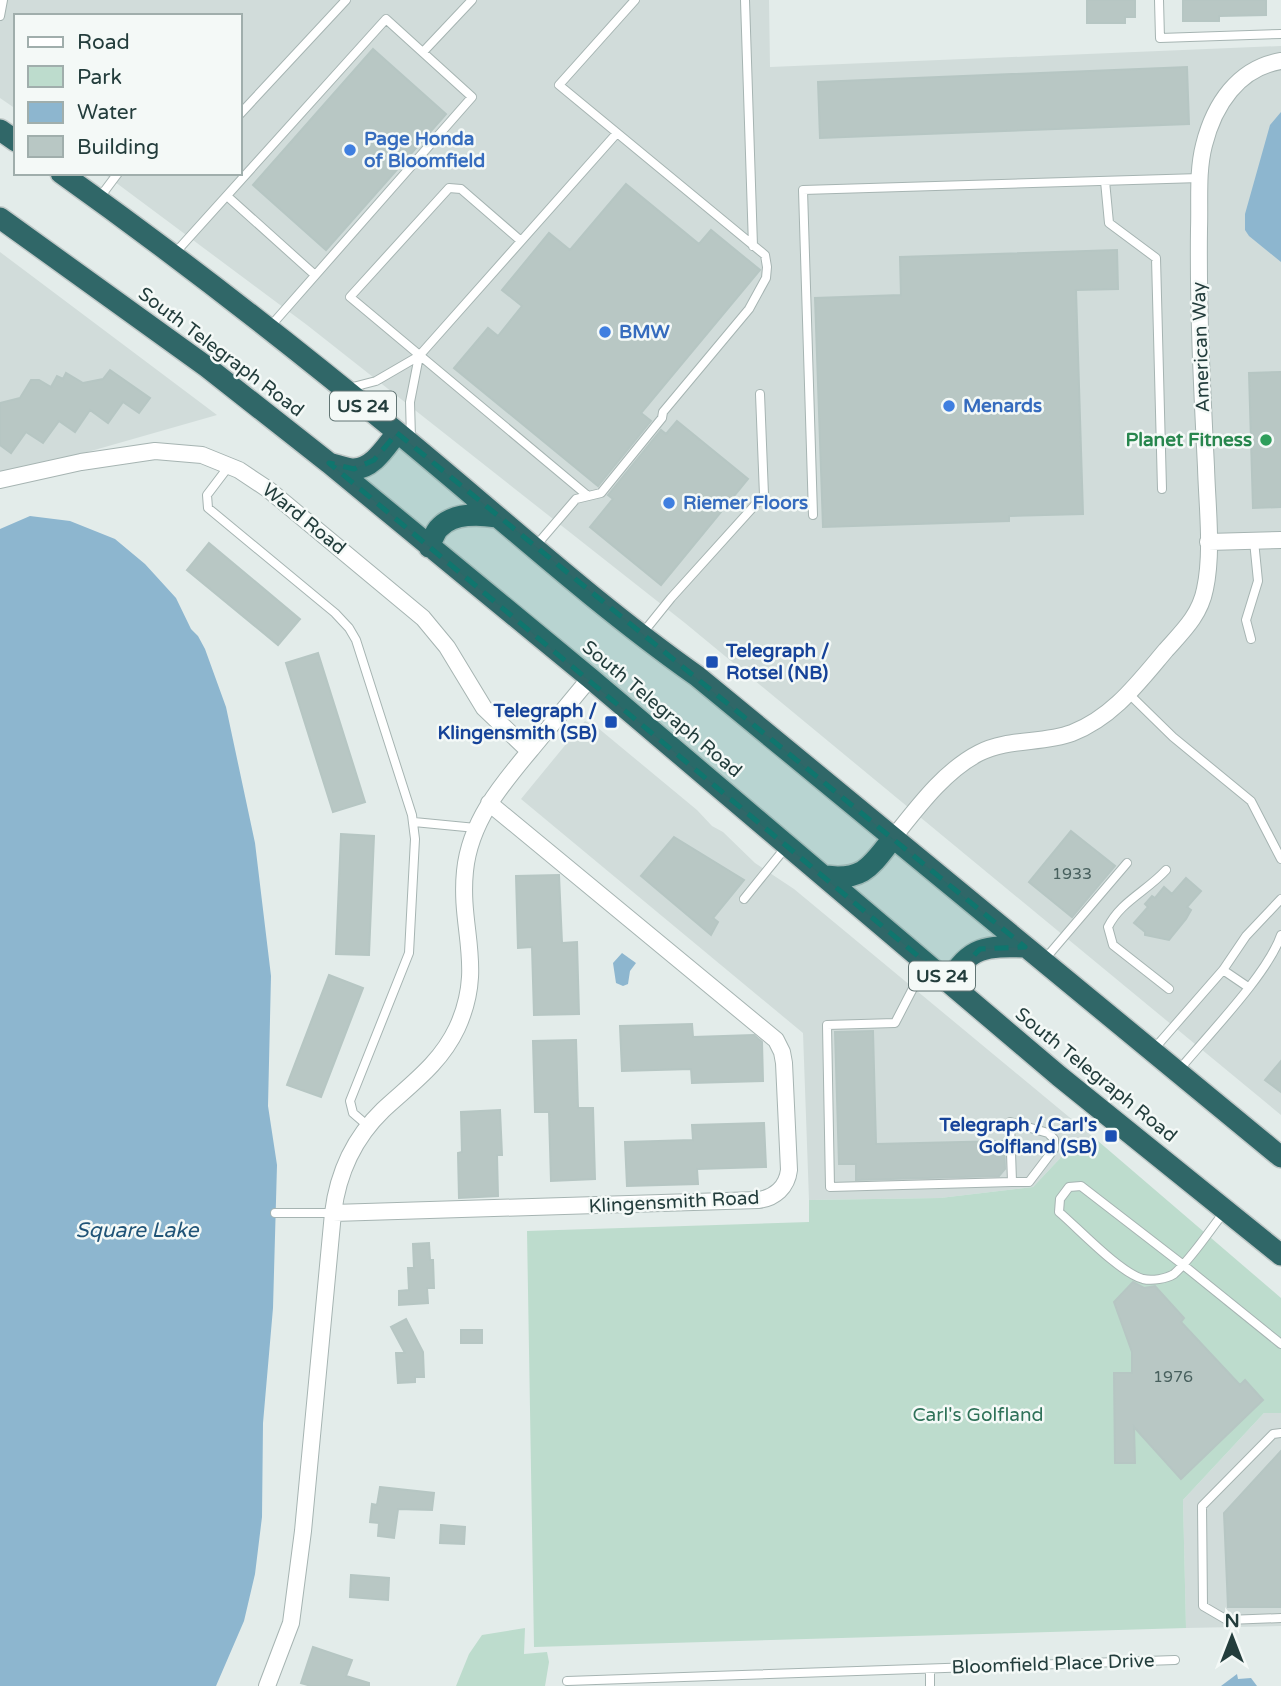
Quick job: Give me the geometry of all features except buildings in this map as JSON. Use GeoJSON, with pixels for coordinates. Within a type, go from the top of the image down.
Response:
{"type":"FeatureCollection","features":[{"type":"Feature","properties":{"kind":"highway","name":"US 24"},"geometry":{"type":"LineString","coordinates":[[64,175],[173,255],[405,439],[640,636],[697,676],[1281,1157]]}},
{"type":"Feature","properties":{"kind":"highway","name":"South Telegraph Road"},"geometry":{"type":"LineString","coordinates":[[0,218],[207,367],[329,463],[788,844],[1059,1076],[1281,1255]]}},
{"type":"Feature","properties":{"kind":"highway"},"geometry":{"type":"LineString","coordinates":[[329,463],[354,469],[365,466],[405,439]]}},
{"type":"Feature","properties":{"kind":"highway"},"geometry":{"type":"LineString","coordinates":[[429,547],[440,526],[453,520],[482,515],[496,517]]}},
{"type":"Feature","properties":{"kind":"highway"},"geometry":{"type":"LineString","coordinates":[[825,876],[855,876],[865,872],[893,838]]}},
{"type":"Feature","properties":{"kind":"highway"},"geometry":{"type":"LineString","coordinates":[[949,982],[962,962],[980,950],[994,946],[1025,947]]}},
{"type":"Feature","properties":{"kind":"highway"},"geometry":{"type":"LineString","coordinates":[[1254,1232],[1281,1235]]}},
{"type":"Feature","properties":{"kind":"street","name":"American Way"},"geometry":{"type":"LineString","coordinates":[[893,838],[948,775],[979,753],[1023,740],[1070,734],[1096,721],[1129,694],[1200,608],[1206,587],[1208,542],[1198,279],[1201,159],[1207,133],[1227,94],[1249,72],[1281,61]]}},
{"type":"Feature","properties":{"kind":"street","name":"Ward Road"},"geometry":{"type":"LineString","coordinates":[[0,480],[81,462],[155,451],[202,455],[230,465],[260,483],[424,618],[447,646],[484,708],[529,751]]}},
{"type":"Feature","properties":{"kind":"street"},"geometry":{"type":"LineString","coordinates":[[1208,542],[1281,540]]}},
{"type":"Feature","properties":{"kind":"street"},"geometry":{"type":"LineString","coordinates":[[267,1686],[291,1623],[305,1518],[333,1213],[338,1186],[355,1145],[368,1126],[430,1070],[449,1044],[461,1020],[471,970],[464,894],[465,871],[476,828],[489,803],[590,678]]}},
{"type":"Feature","properties":{"kind":"street","name":"Klingensmith Road"},"geometry":{"type":"LineString","coordinates":[[333,1213],[758,1200],[777,1193],[787,1180],[789,1170],[784,1063],[776,1040],[489,803]]}},
{"type":"Feature","properties":{"kind":"lane"},"geometry":{"type":"LineString","coordinates":[[0,16],[3,0]]}},
{"type":"Feature","properties":{"kind":"lane"},"geometry":{"type":"LineString","coordinates":[[242,112],[346,0]]}},
{"type":"Feature","properties":{"kind":"lane"},"geometry":{"type":"LineString","coordinates":[[423,52],[472,0]]}},
{"type":"Feature","properties":{"kind":"lane"},"geometry":{"type":"LineString","coordinates":[[534,548],[576,499],[601,493],[662,418],[663,412],[749,309],[766,278],[765,255],[559,85],[635,0]]}},
{"type":"Feature","properties":{"kind":"lane"},"geometry":{"type":"LineString","coordinates":[[745,0],[753,246]]}},
{"type":"Feature","properties":{"kind":"lane"},"geometry":{"type":"LineString","coordinates":[[1159,0],[1160,38],[1281,34]]}},
{"type":"Feature","properties":{"kind":"lane"},"geometry":{"type":"LineString","coordinates":[[173,255],[386,19],[471,97],[268,329]]}},
{"type":"Feature","properties":{"kind":"lane"},"geometry":{"type":"LineString","coordinates":[[342,389],[376,381],[419,356],[617,133]]}},
{"type":"Feature","properties":{"kind":"lane"},"geometry":{"type":"LineString","coordinates":[[98,200],[117,175]]}},
{"type":"Feature","properties":{"kind":"lane"},"geometry":{"type":"LineString","coordinates":[[813,514],[803,190],[1200,178]]}},
{"type":"Feature","properties":{"kind":"lane"},"geometry":{"type":"LineString","coordinates":[[1105,181],[1109,223],[1156,258],[1162,489]]}},
{"type":"Feature","properties":{"kind":"lane"},"geometry":{"type":"LineString","coordinates":[[521,241],[461,189],[449,188],[350,297],[588,496]]}},
{"type":"Feature","properties":{"kind":"lane"},"geometry":{"type":"LineString","coordinates":[[228,196],[315,275]]}},
{"type":"Feature","properties":{"kind":"lane"},"geometry":{"type":"LineString","coordinates":[[405,439],[419,356]]}},
{"type":"Feature","properties":{"kind":"lane"},"geometry":{"type":"LineString","coordinates":[[640,636],[764,495],[760,394]]}},
{"type":"Feature","properties":{"kind":"lane"},"geometry":{"type":"LineString","coordinates":[[230,465],[207,495],[208,508],[335,613],[349,628],[356,640],[414,822],[409,953],[350,1101],[353,1113],[368,1126]]}},
{"type":"Feature","properties":{"kind":"lane"},"geometry":{"type":"LineString","coordinates":[[1251,639],[1246,620],[1258,581],[1254,541]]}},
{"type":"Feature","properties":{"kind":"lane"},"geometry":{"type":"LineString","coordinates":[[1129,694],[1173,737],[1251,801],[1281,859]]}},
{"type":"Feature","properties":{"kind":"lane"},"geometry":{"type":"LineString","coordinates":[[414,822],[476,828]]}},
{"type":"Feature","properties":{"kind":"lane"},"geometry":{"type":"LineString","coordinates":[[744,899],[788,844]]}},
{"type":"Feature","properties":{"kind":"lane"},"geometry":{"type":"LineString","coordinates":[[1043,962],[1127,863]]}},
{"type":"Feature","properties":{"kind":"lane"},"geometry":{"type":"LineString","coordinates":[[1166,870],[1151,886],[1128,901],[1108,927],[1113,945],[1168,989]]}},
{"type":"Feature","properties":{"kind":"lane"},"geometry":{"type":"LineString","coordinates":[[1152,1051],[1223,970],[1246,936],[1281,899]]}},
{"type":"Feature","properties":{"kind":"lane"},"geometry":{"type":"LineString","coordinates":[[1177,1072],[1248,987],[1276,950],[1281,935]]}},
{"type":"Feature","properties":{"kind":"lane"},"geometry":{"type":"LineString","coordinates":[[926,962],[895,1023],[827,1026],[830,1187],[1029,1182],[1054,1149],[1054,1139],[1048,1133],[1010,1122],[1012,1182]]}},
{"type":"Feature","properties":{"kind":"lane"},"geometry":{"type":"LineString","coordinates":[[1223,970],[1248,987]]}},
{"type":"Feature","properties":{"kind":"lane"},"geometry":{"type":"LineString","coordinates":[[1226,1210],[1182,1264],[1172,1275],[1159,1279],[1142,1279],[1119,1265],[1059,1212],[1060,1199],[1069,1187],[1081,1186],[1182,1264],[1281,1344]]}},
{"type":"Feature","properties":{"kind":"lane"},"geometry":{"type":"LineString","coordinates":[[275,1213],[333,1213]]}},
{"type":"Feature","properties":{"kind":"lane"},"geometry":{"type":"LineString","coordinates":[[1281,1433],[1273,1434],[1202,1506],[1203,1606],[1227,1620],[1281,1618]]}},
{"type":"Feature","properties":{"kind":"lane","name":"Bloomfield Place Drive"},"geometry":{"type":"LineString","coordinates":[[567,1681],[689,1681],[1175,1660]]}},
{"type":"Feature","properties":{"kind":"lane","name":"Bloomfield Place Drive"},"geometry":{"type":"LineString","coordinates":[[930,1669],[930,1686]]}},
{"type":"Feature","properties":{"kind":"highlighted area"},"geometry":{"type":"Polygon","coordinates":[[[397,433],[1025,947],[980,949],[949,982],[329,463],[354,469],[374,460],[397,433]]]}},
{"type":"Feature","properties":{"kind":"shaded area"},"geometry":{"type":"Polygon","coordinates":[[[0,0],[769,0],[770,67],[1281,46],[1281,1115],[685,623],[307,325],[106,175],[242,175],[242,14],[14,14],[14,108],[0,98],[0,0]]]}},
{"type":"Feature","properties":{"kind":"shaded area"},"geometry":{"type":"Polygon","coordinates":[[[0,252],[217,415],[0,477],[0,252]]]}},
{"type":"Feature","properties":{"kind":"shaded area"},"geometry":{"type":"Polygon","coordinates":[[[585,721],[598,728],[697,810],[712,826],[723,832],[755,863],[794,889],[1098,1141],[1065,1153],[1033,1187],[940,1198],[809,1200],[803,1033],[521,799],[585,721]]]}},
{"type":"Feature","properties":{"kind":"shaded area"},"geometry":{"type":"Polygon","coordinates":[[[1264,1413],[1281,1413],[1281,1626],[1186,1628],[1183,1500],[1264,1413]]]}},
{"type":"Feature","properties":{"kind":"green space","name":"Carl's Golfland"},"geometry":{"type":"Polygon","coordinates":[[[1098,1141],[1281,1298],[1281,1413],[1264,1413],[1183,1500],[1186,1628],[534,1647],[527,1231],[809,1222],[809,1200],[940,1198],[1033,1187],[1065,1153],[1098,1141]]]}},
{"type":"Feature","properties":{"kind":"green space"},"geometry":{"type":"Polygon","coordinates":[[[525,1628],[524,1654],[547,1652],[549,1662],[545,1686],[456,1686],[469,1654],[482,1635],[525,1628]]]}},
{"type":"Feature","properties":{"kind":"water"},"geometry":{"type":"Polygon","coordinates":[[[1281,112],[1281,262],[1249,236],[1245,230],[1245,214],[1270,125],[1281,112]]]}},
{"type":"Feature","properties":{"kind":"water","name":"Square Lake"},"geometry":{"type":"Polygon","coordinates":[[[30,516],[70,521],[115,539],[145,564],[176,598],[191,629],[205,649],[226,707],[255,843],[271,976],[268,1106],[277,1165],[273,1308],[263,1423],[262,1517],[255,1574],[244,1621],[216,1686],[0,1686],[0,529],[30,516]]]}},
{"type":"Feature","properties":{"kind":"water"},"geometry":{"type":"Polygon","coordinates":[[[622,953],[636,963],[630,971],[628,984],[623,986],[616,983],[613,963],[622,953]]]}},
{"type":"Feature","properties":{"kind":"water"},"geometry":{"type":"Polygon","coordinates":[[[1237,1674],[1238,1679],[1251,1678],[1257,1686],[1221,1686],[1237,1674]]]}},
{"type":"Feature","properties":{"kind":"place","name":"Page Honda of Bloomfield"},"geometry":{"type":"Point","coordinates":[350,150]}},
{"type":"Feature","properties":{"kind":"place","name":"BMW"},"geometry":{"type":"Point","coordinates":[605,332]}},
{"type":"Feature","properties":{"kind":"place","name":"Menards"},"geometry":{"type":"Point","coordinates":[949,406]}},
{"type":"Feature","properties":{"kind":"place","name":"Planet Fitness"},"geometry":{"type":"Point","coordinates":[1266,440]}},
{"type":"Feature","properties":{"kind":"place","name":"Riemer Floors"},"geometry":{"type":"Point","coordinates":[669,503]}},
{"type":"Feature","properties":{"kind":"place","name":"Telegraph / Rotsel (NB)"},"geometry":{"type":"Point","coordinates":[712,662]}},
{"type":"Feature","properties":{"kind":"place","name":"Telegraph / Klingensmith (SB)"},"geometry":{"type":"Point","coordinates":[611,722]}},
{"type":"Feature","properties":{"kind":"place","name":"Telegraph / Carl's Golfland (SB)"},"geometry":{"type":"Point","coordinates":[1111,1136]}}]}
